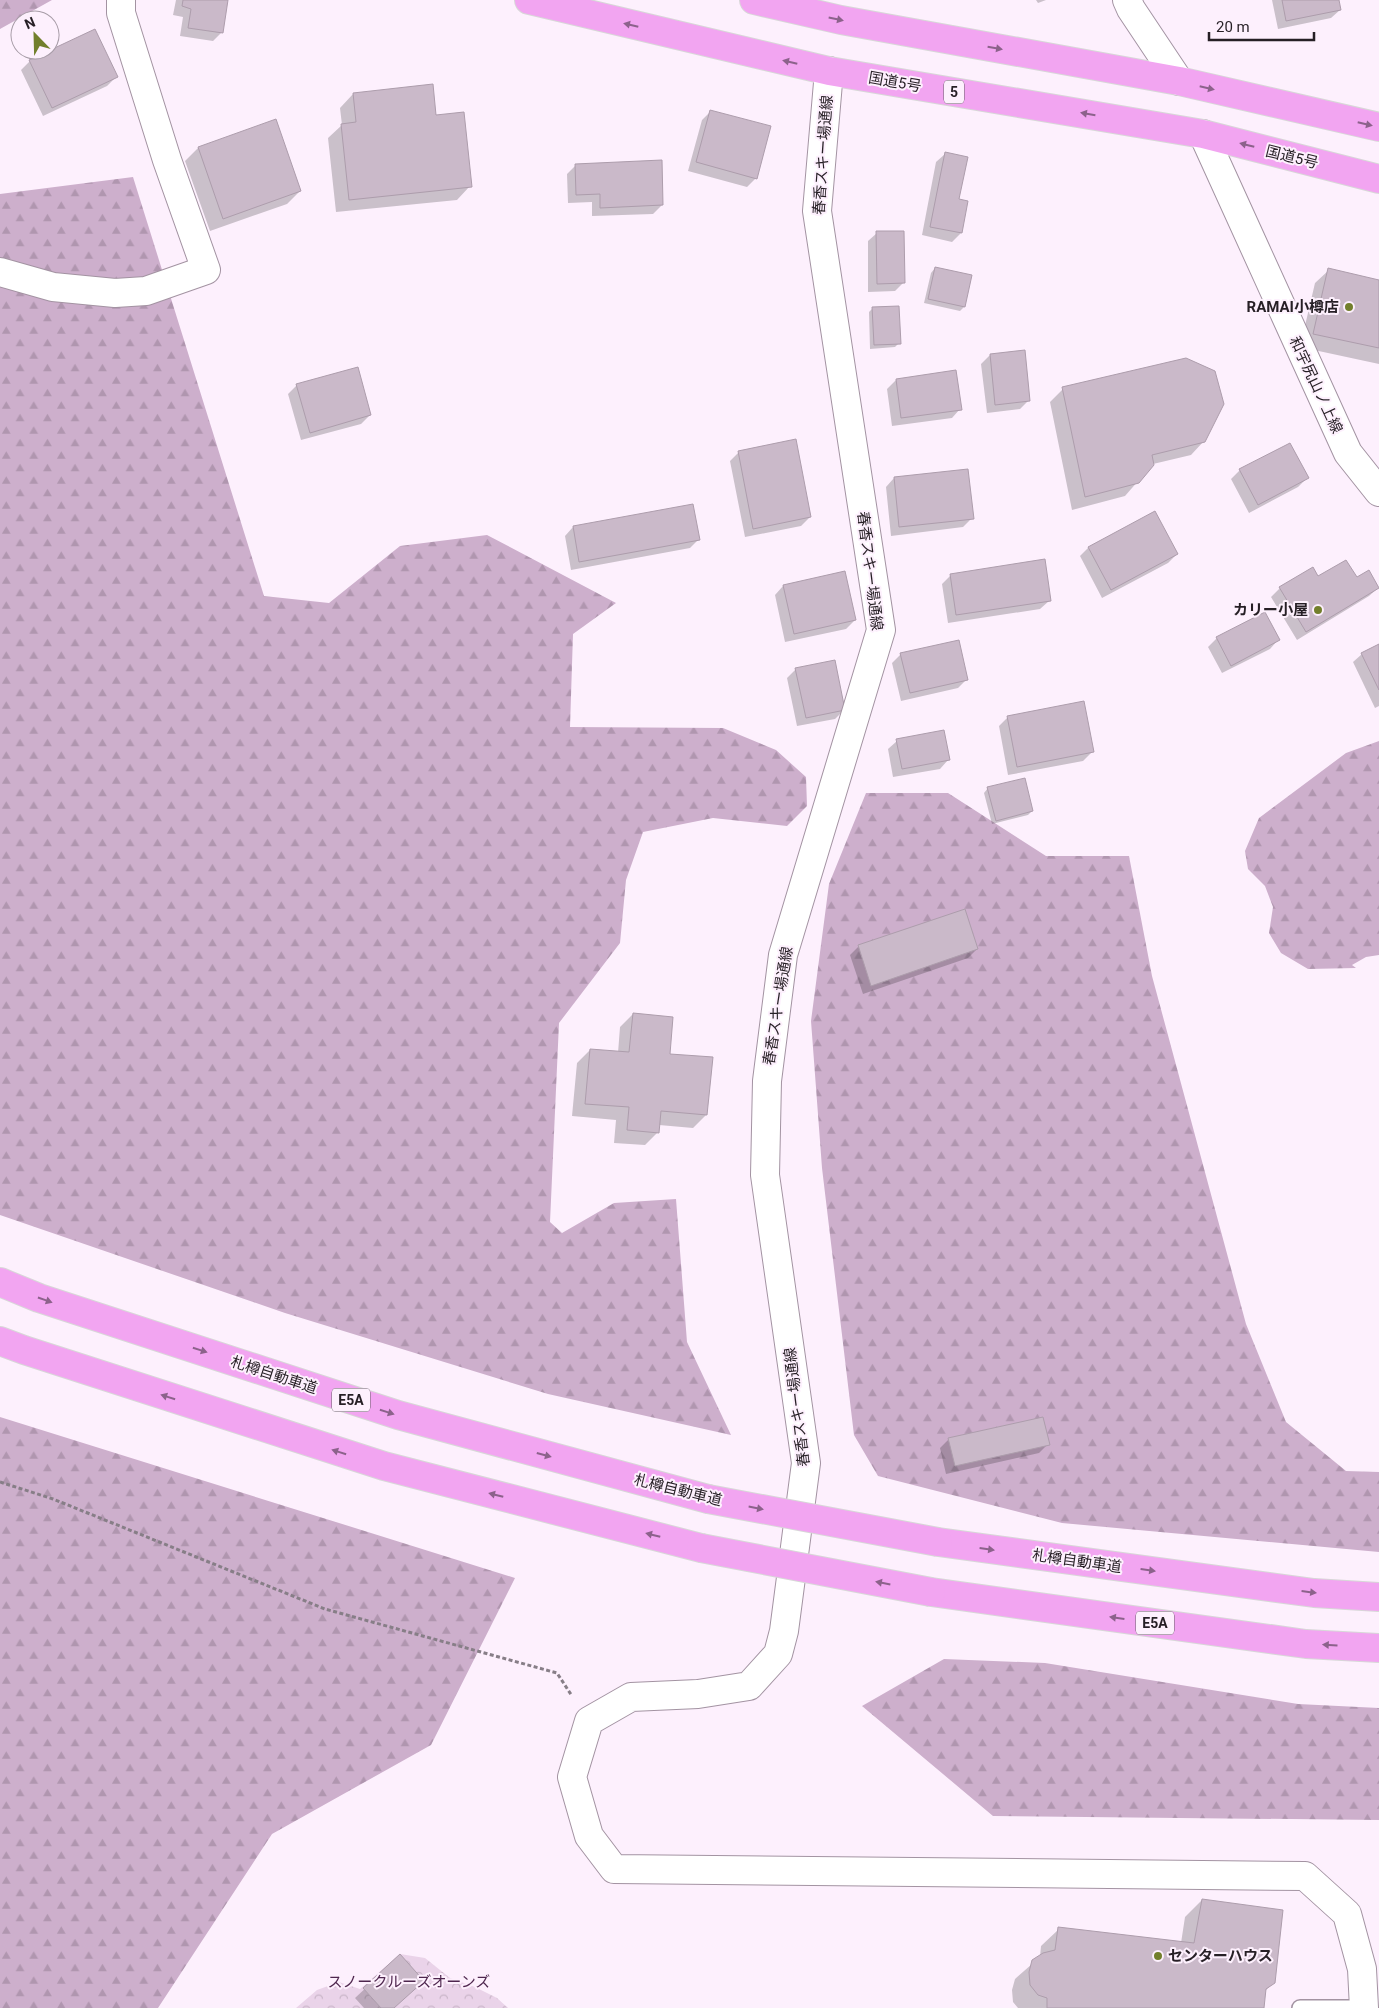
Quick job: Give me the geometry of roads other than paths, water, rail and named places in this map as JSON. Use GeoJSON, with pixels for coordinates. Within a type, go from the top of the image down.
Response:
{"type":"FeatureCollection","features":[{"type":"Feature","properties":{"kind":"highway","name":"国道5号"},"geometry":{"type":"LineString","coordinates":[[529,0],[829,71],[1203,134],[1379,179]]}},
{"type":"Feature","properties":{"kind":"highway"},"geometry":{"type":"LineString","coordinates":[[754,0],[840,20],[1179,81],[1379,127]]}},
{"type":"Feature","properties":{"kind":"highway","name":"札樽自動車道"},"geometry":{"type":"LineString","coordinates":[[0,1282],[39,1298],[398,1415],[708,1499],[938,1542],[1314,1593],[1379,1597]]}},
{"type":"Feature","properties":{"kind":"highway","name":"E5A"},"geometry":{"type":"LineString","coordinates":[[0,1341],[384,1466],[700,1548],[931,1592],[1306,1644],[1379,1648]]}},
{"type":"Feature","properties":{"kind":"street"},"geometry":{"type":"LineString","coordinates":[[0,272],[53,287],[115,293],[146,291],[206,270],[167,160],[121,13],[121,0]]}},
{"type":"Feature","properties":{"kind":"street"},"geometry":{"type":"LineString","coordinates":[[1127,0],[1179,81]]}},
{"type":"Feature","properties":{"kind":"street","name":"春香スキー場通線"},"geometry":{"type":"LineString","coordinates":[[829,71],[817,211],[881,630],[783,955],[767,1081],[765,1175],[806,1463],[784,1631],[778,1654],[749,1686],[698,1694],[631,1697],[588,1721],[572,1777],[589,1836],[614,1869],[1305,1876],[1347,1914],[1362,1969],[1364,2008]]}},
{"type":"Feature","properties":{"kind":"street","name":"和宇尻山ノ上線"},"geometry":{"type":"LineString","coordinates":[[1203,134],[1348,453],[1379,492]]}},
{"type":"Feature","properties":{"kind":"lane"},"geometry":{"type":"LineString","coordinates":[[1300,2008],[1364,2008]]}},
{"type":"Feature","properties":{"kind":"place","name":"RAMAI小樽店"},"geometry":{"type":"Point","coordinates":[1349,307]}},
{"type":"Feature","properties":{"kind":"place","name":"カリー小屋"},"geometry":{"type":"Point","coordinates":[1318,610]}},
{"type":"Feature","properties":{"kind":"place","name":"センターハウス"},"geometry":{"type":"Point","coordinates":[1158,1956]}},
{"type":"Feature","properties":{"kind":"park label","name":"スノークルーズオーンズ"},"geometry":{"type":"Point","coordinates":[409,1982]}}]}
